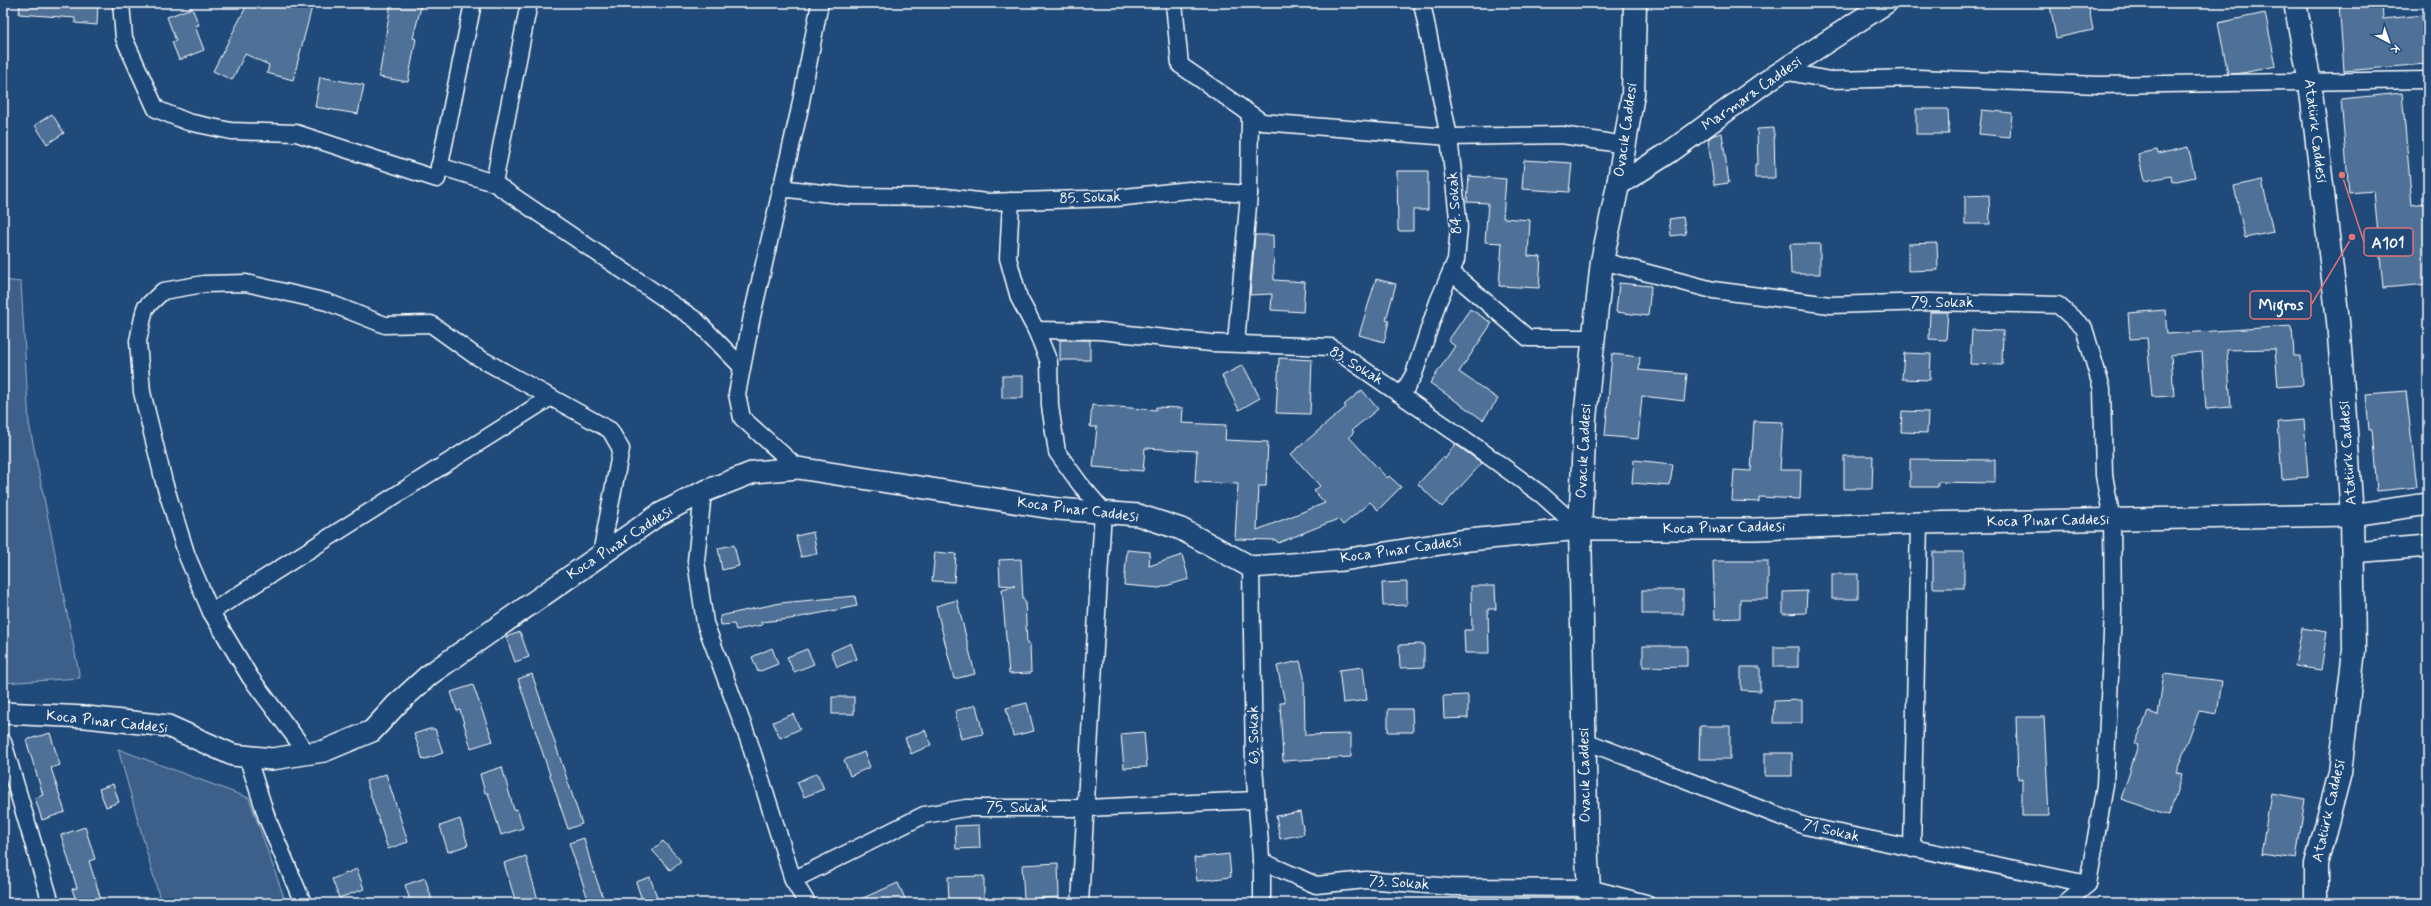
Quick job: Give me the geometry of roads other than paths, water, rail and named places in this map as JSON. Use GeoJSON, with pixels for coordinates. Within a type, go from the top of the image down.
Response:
{"type":"FeatureCollection","features":[{"type":"Feature","properties":{"kind":"main road","name":"Ovacık Caddesi"},"geometry":{"type":"LineString","coordinates":[[1590,896],[1584,741],[1580,529],[1584,418],[1602,260],[1618,185],[1633,94],[1635,3]]}},
{"type":"Feature","properties":{"kind":"main road","name":"Atatürk Caddesi"},"geometry":{"type":"LineString","coordinates":[[2295,3],[2310,83],[2338,321],[2352,515],[2353,552],[2354,650],[2340,773],[2316,864],[2316,903]]}},
{"type":"Feature","properties":{"kind":"street"},"geometry":{"type":"LineString","coordinates":[[121,3],[124,38],[156,110],[188,122],[231,131],[296,133],[437,179],[473,3]]}},
{"type":"Feature","properties":{"kind":"street"},"geometry":{"type":"LineString","coordinates":[[494,183],[529,3]]}},
{"type":"Feature","properties":{"kind":"street"},"geometry":{"type":"LineString","coordinates":[[798,468],[742,418],[737,394],[780,188],[799,112],[820,3]]}},
{"type":"Feature","properties":{"kind":"street"},"geometry":{"type":"LineString","coordinates":[[1174,3],[1180,65],[1262,122],[1449,137],[1562,135],[1624,145]]}},
{"type":"Feature","properties":{"kind":"street","name":"84. Sokak"},"geometry":{"type":"LineString","coordinates":[[1402,395],[1414,374],[1456,260],[1459,227],[1449,137],[1422,3]]}},
{"type":"Feature","properties":{"kind":"street","name":"Marmara Caddesi"},"geometry":{"type":"LineString","coordinates":[[1618,185],[1670,152],[1783,71],[1886,3]]}},
{"type":"Feature","properties":{"kind":"street"},"geometry":{"type":"LineString","coordinates":[[1783,71],[1830,80],[1918,78],[2099,85],[2310,83],[2428,80]]}},
{"type":"Feature","properties":{"kind":"street"},"geometry":{"type":"LineString","coordinates":[[1236,343],[1249,194],[1250,114]]}},
{"type":"Feature","properties":{"kind":"street"},"geometry":{"type":"LineString","coordinates":[[439,166],[494,183],[696,320],[742,367]]}},
{"type":"Feature","properties":{"kind":"street","name":"85. Sokak"},"geometry":{"type":"LineString","coordinates":[[780,188],[848,196],[946,197],[986,202],[1116,198],[1189,190],[1249,194]]}},
{"type":"Feature","properties":{"kind":"street"},"geometry":{"type":"LineString","coordinates":[[1011,201],[1008,258],[1019,298],[1036,330],[1049,362],[1050,406],[1057,452],[1080,484],[1103,511],[1087,808],[1080,903]]}},
{"type":"Feature","properties":{"kind":"street","name":"79. Sokak"},"geometry":{"type":"LineString","coordinates":[[1602,260],[1713,290],[1830,305],[1929,302],[2058,305],[2084,328],[2102,389],[2104,475],[2112,520],[2113,611],[2106,785],[2088,884]]}},
{"type":"Feature","properties":{"kind":"street"},"geometry":{"type":"LineString","coordinates":[[1451,272],[1528,338],[1593,338]]}},
{"type":"Feature","properties":{"kind":"street"},"geometry":{"type":"LineString","coordinates":[[307,753],[250,677],[211,612],[187,556],[164,482],[142,392],[138,342],[145,308],[163,291],[204,284],[246,283],[327,302],[385,324],[431,324],[474,356],[610,430],[622,449],[601,554]]}},
{"type":"Feature","properties":{"kind":"street","name":"83. Sokak"},"geometry":{"type":"LineString","coordinates":[[1036,330],[1100,331],[1236,343],[1331,347],[1402,395],[1542,495],[1580,529]]}},
{"type":"Feature","properties":{"kind":"street"},"geometry":{"type":"LineString","coordinates":[[211,612],[550,397]]}},
{"type":"Feature","properties":{"kind":"street","name":"Koca Pınar Caddesi"},"geometry":{"type":"LineString","coordinates":[[3,713],[86,717],[168,726],[233,755],[272,759],[324,751],[372,731],[396,705],[430,675],[658,515],[703,492],[754,472],[798,468],[1058,509],[1103,511],[1138,515],[1181,529],[1251,567],[1343,560],[1459,541],[1580,529],[1755,529],[1919,523],[2352,515],[2428,504]]}},
{"type":"Feature","properties":{"kind":"street"},"geometry":{"type":"LineString","coordinates":[[703,492],[696,561],[705,623],[749,741],[793,880],[807,903]]}},
{"type":"Feature","properties":{"kind":"street"},"geometry":{"type":"LineString","coordinates":[[1912,849],[1919,523]]}},
{"type":"Feature","properties":{"kind":"street"},"geometry":{"type":"LineString","coordinates":[[2353,552],[2428,546]]}},
{"type":"Feature","properties":{"kind":"street","name":"63. Sokak"},"geometry":{"type":"LineString","coordinates":[[1251,567],[1254,766],[1261,861],[1262,903]]}},
{"type":"Feature","properties":{"kind":"street","name":"71 Sokak"},"geometry":{"type":"LineString","coordinates":[[1584,741],[1805,826],[2088,884]]}},
{"type":"Feature","properties":{"kind":"street"},"geometry":{"type":"LineString","coordinates":[[3,742],[51,903]]}},
{"type":"Feature","properties":{"kind":"street"},"geometry":{"type":"LineString","coordinates":[[247,756],[267,818],[303,903]]}},
{"type":"Feature","properties":{"kind":"street","name":"75. Sokak"},"geometry":{"type":"LineString","coordinates":[[793,880],[924,815],[966,808],[1087,808],[1256,800]]}},
{"type":"Feature","properties":{"kind":"street","name":"73. Sokak"},"geometry":{"type":"LineString","coordinates":[[1261,861],[1316,884],[1366,880],[1590,896],[1646,903]]}},
{"type":"Feature","properties":{"kind":"street"},"geometry":{"type":"LineString","coordinates":[[2065,903],[2088,884]]}},
{"type":"Feature","properties":{"kind":"place","name":"A101"},"geometry":{"type":"Point","coordinates":[2342,175]}},
{"type":"Feature","properties":{"kind":"place","name":"Migros"},"geometry":{"type":"Point","coordinates":[2352,237]}}]}
